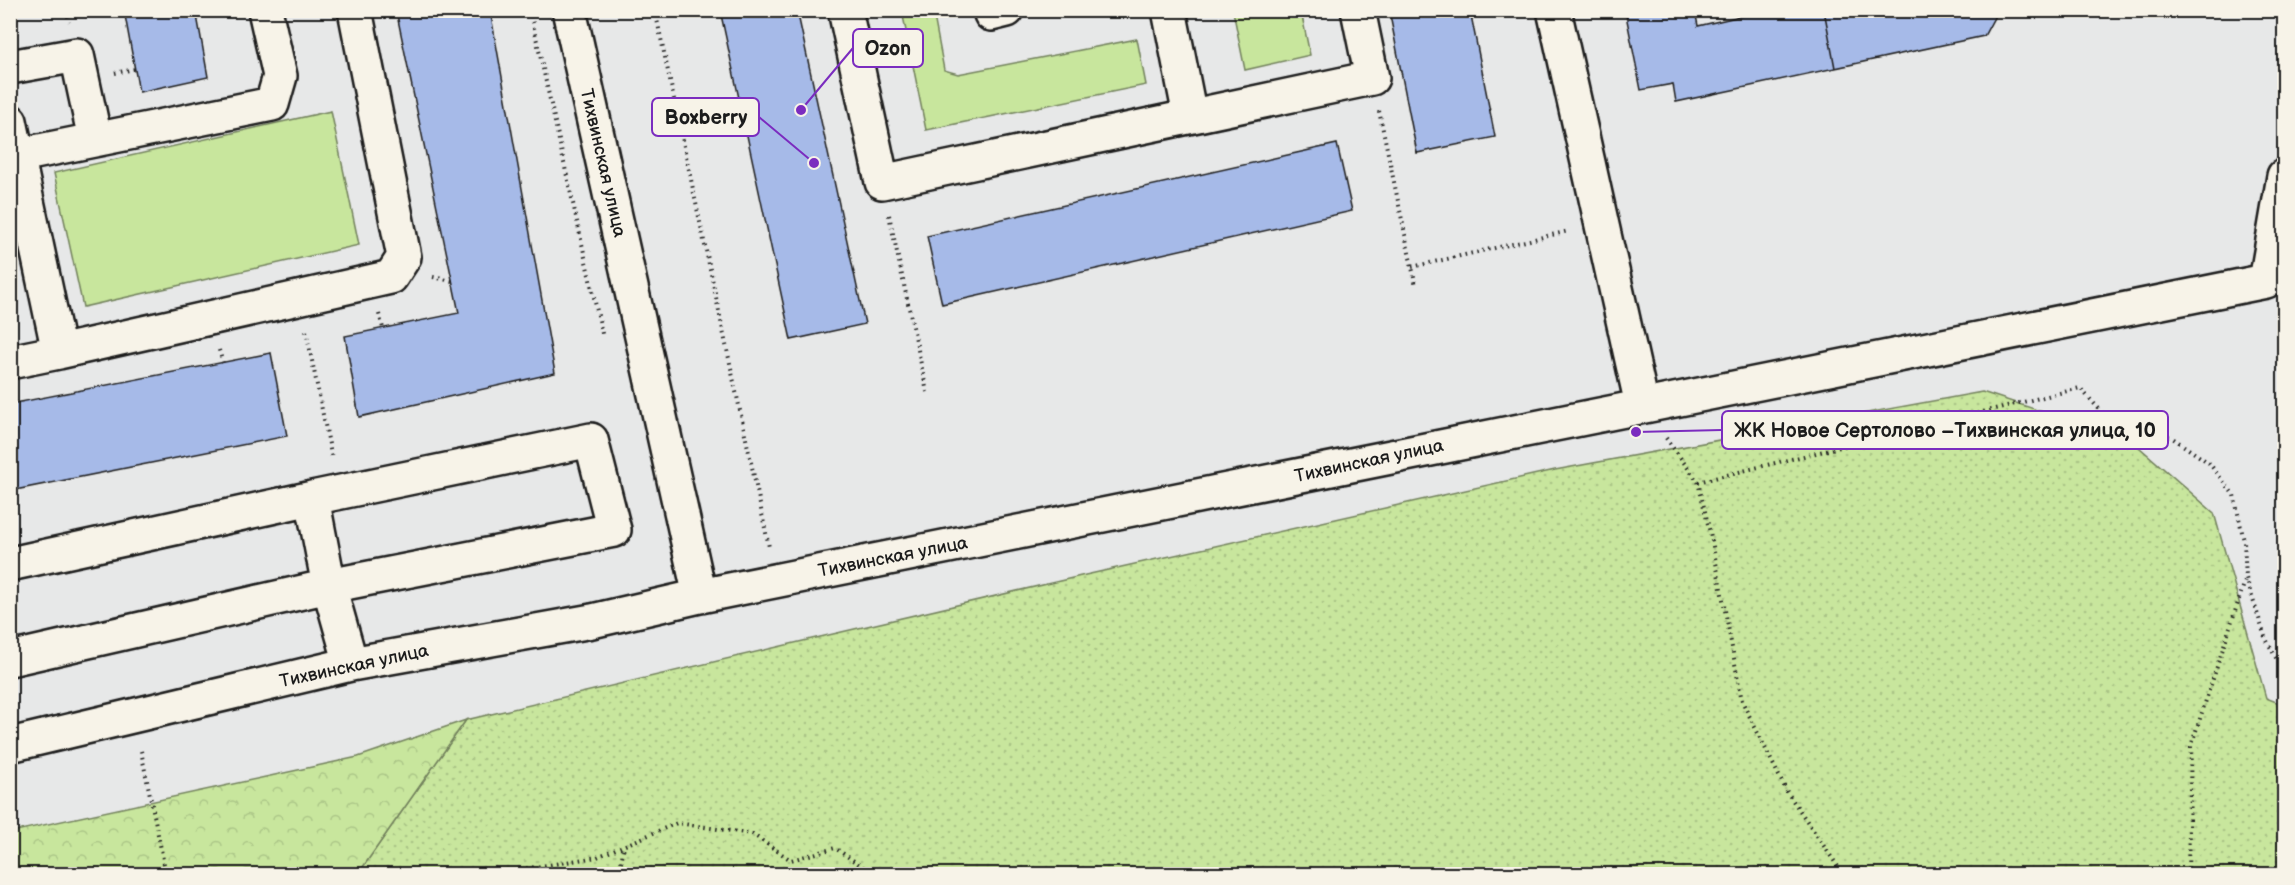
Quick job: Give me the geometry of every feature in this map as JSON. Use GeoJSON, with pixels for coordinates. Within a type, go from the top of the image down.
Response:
{"type":"FeatureCollection","features":[{"type":"Feature","properties":{"kind":"street"},"geometry":{"type":"LineString","coordinates":[[14,156],[272,104],[280,76],[264,10]]}},
{"type":"Feature","properties":{"kind":"street"},"geometry":{"type":"LineString","coordinates":[[10,362],[390,277],[404,257],[355,10]]}},
{"type":"Feature","properties":{"kind":"street","name":"Тихвинская улица"},"geometry":{"type":"LineString","coordinates":[[569,10],[700,596]]}},
{"type":"Feature","properties":{"kind":"street"},"geometry":{"type":"LineString","coordinates":[[846,10],[882,182],[1372,78],[1358,10]]}},
{"type":"Feature","properties":{"kind":"street"},"geometry":{"type":"LineString","coordinates":[[991,10],[991,14],[1007,10]]}},
{"type":"Feature","properties":{"kind":"street"},"geometry":{"type":"LineString","coordinates":[[1169,10],[1190,116]]}},
{"type":"Feature","properties":{"kind":"street"},"geometry":{"type":"LineString","coordinates":[[1554,10],[1642,405]]}},
{"type":"Feature","properties":{"kind":"street"},"geometry":{"type":"LineString","coordinates":[[10,67],[77,55],[95,139]]}},
{"type":"Feature","properties":{"kind":"street"},"geometry":{"type":"LineString","coordinates":[[10,121],[14,156],[58,352]]}},
{"type":"Feature","properties":{"kind":"street","name":"Тихвинская улица"},"geometry":{"type":"LineString","coordinates":[[10,745],[351,664],[592,621],[700,596],[2266,281],[2284,176]]}},
{"type":"Feature","properties":{"kind":"street"},"geometry":{"type":"LineString","coordinates":[[10,564],[591,440],[614,530],[329,586],[10,659]]}},
{"type":"Feature","properties":{"kind":"street"},"geometry":{"type":"LineString","coordinates":[[312,498],[329,586],[351,664]]}},
{"type":"Feature","properties":{"kind":"path"},"geometry":{"type":"LineString","coordinates":[[1372,78],[1416,286]]}},
{"type":"Feature","properties":{"kind":"path"},"geometry":{"type":"LineString","coordinates":[[882,182],[927,392]]}},
{"type":"Feature","properties":{"kind":"path"},"geometry":{"type":"LineString","coordinates":[[1412,267],[1573,231]]}},
{"type":"Feature","properties":{"kind":"path"},"geometry":{"type":"LineString","coordinates":[[429,276],[452,281]]}},
{"type":"Feature","properties":{"kind":"path"},"geometry":{"type":"LineString","coordinates":[[299,298],[332,458],[312,498]]}},
{"type":"Feature","properties":{"kind":"path"},"geometry":{"type":"LineString","coordinates":[[378,311],[383,328]]}},
{"type":"Feature","properties":{"kind":"path"},"geometry":{"type":"LineString","coordinates":[[1698,482],[2080,388],[2109,420],[2171,437],[2209,463],[2234,495],[2244,541],[2246,578],[2265,637],[2284,673]]}},
{"type":"Feature","properties":{"kind":"path"},"geometry":{"type":"LineString","coordinates":[[1642,405],[1698,482],[1712,541],[1742,701],[1787,792],[1843,874]]}},
{"type":"Feature","properties":{"kind":"path"},"geometry":{"type":"LineString","coordinates":[[2188,874],[2192,746],[2246,578]]}},
{"type":"Feature","properties":{"kind":"path"},"geometry":{"type":"LineString","coordinates":[[140,747],[166,874]]}},
{"type":"Feature","properties":{"kind":"path"},"geometry":{"type":"LineString","coordinates":[[516,874],[523,869],[597,857],[677,823],[752,834],[791,860],[835,848],[873,874]]}},
{"type":"Feature","properties":{"kind":"path"},"geometry":{"type":"LineString","coordinates":[[619,874],[624,846]]}},
{"type":"Feature","properties":{"kind":"shaded area"},"geometry":{"type":"Polygon","coordinates":[[[2284,530],[2284,599],[2278,564],[2284,530]]]}},
{"type":"Feature","properties":{"kind":"green space"},"geometry":{"type":"Polygon","coordinates":[[[902,11],[933,11],[944,70],[958,74],[1137,39],[1146,85],[926,130],[902,11]]]}},
{"type":"Feature","properties":{"kind":"green space"},"geometry":{"type":"Polygon","coordinates":[[[1233,11],[1301,11],[1310,55],[1245,70],[1233,11]]]}},
{"type":"Feature","properties":{"kind":"green space"},"geometry":{"type":"Polygon","coordinates":[[[331,111],[359,245],[83,307],[54,173],[331,111]]]}},
{"type":"Feature","properties":{"kind":"green space"},"geometry":{"type":"Polygon","coordinates":[[[1982,392],[2132,441],[2214,513],[2266,698],[2284,705],[2284,874],[358,874],[466,720],[1081,576],[1555,470],[1982,392]]]}},
{"type":"Feature","properties":{"kind":"green space"},"geometry":{"type":"Polygon","coordinates":[[[466,720],[358,874],[11,874],[11,832],[358,757],[466,720]]]}},
{"type":"Feature","properties":{"kind":"building"},"geometry":{"type":"Polygon","coordinates":[[[124,10],[196,10],[208,77],[139,92],[124,10]]]}},
{"type":"Feature","properties":{"kind":"building"},"geometry":{"type":"Polygon","coordinates":[[[396,10],[490,10],[555,373],[359,417],[345,336],[459,313],[396,10]]]}},
{"type":"Feature","properties":{"kind":"building"},"geometry":{"type":"Polygon","coordinates":[[[720,10],[797,10],[865,324],[791,340],[720,10]]]}},
{"type":"Feature","properties":{"kind":"building"},"geometry":{"type":"Polygon","coordinates":[[[1389,10],[1470,10],[1495,137],[1417,153],[1389,10]]]}},
{"type":"Feature","properties":{"kind":"building"},"geometry":{"type":"Polygon","coordinates":[[[1625,10],[1695,10],[1698,26],[1766,10],[1824,10],[1835,68],[1676,102],[1673,84],[1641,90],[1625,10]]]}},
{"type":"Feature","properties":{"kind":"building"},"geometry":{"type":"Polygon","coordinates":[[[1824,10],[1998,10],[1984,36],[1835,68],[1824,10]]]}},
{"type":"Feature","properties":{"kind":"building"},"geometry":{"type":"Polygon","coordinates":[[[1337,144],[1352,211],[942,304],[927,236],[1337,144]]]}},
{"type":"Feature","properties":{"kind":"building"},"geometry":{"type":"Polygon","coordinates":[[[271,353],[287,436],[10,491],[10,404],[271,353]]]}},
{"type":"Feature","properties":{"kind":"place","name":"Ozon"},"geometry":{"type":"Point","coordinates":[801,110]}},
{"type":"Feature","properties":{"kind":"place","name":"Boxberry"},"geometry":{"type":"Point","coordinates":[814,163]}},
{"type":"Feature","properties":{"kind":"place","name":"ЖК Новое Сертолово –Тихвинская улица, 10"},"geometry":{"type":"Point","coordinates":[1636,432]}}]}
